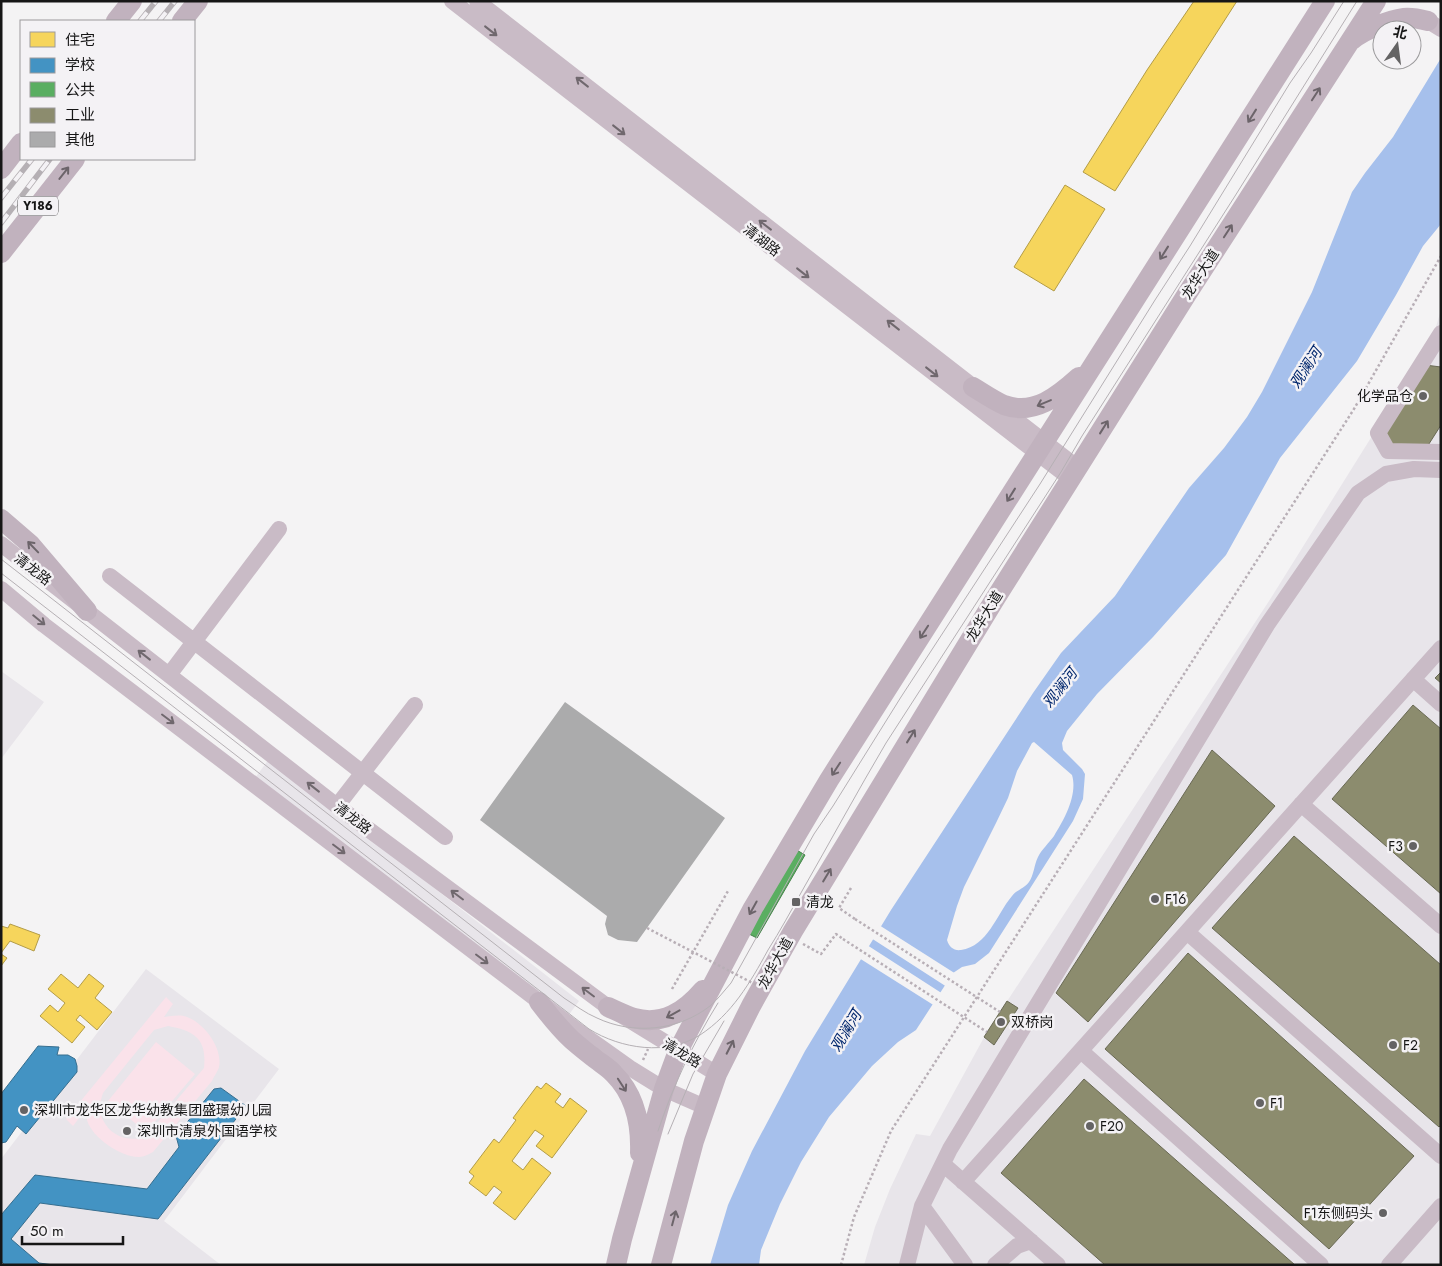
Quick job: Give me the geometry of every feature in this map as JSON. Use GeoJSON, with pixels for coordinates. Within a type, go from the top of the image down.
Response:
{"type":"FeatureCollection","features":[{"type":"Feature","properties":{"kind":"main road"},"geometry":{"type":"LineString","coordinates":[[117,20],[132,1]]}},
{"type":"Feature","properties":{"kind":"main road"},"geometry":{"type":"LineString","coordinates":[[183,20],[198,1]]}},
{"type":"Feature","properties":{"kind":"main road"},"geometry":{"type":"LineString","coordinates":[[616,1265],[664,1089],[678,1051],[753,908],[829,780],[1325,1]]}},
{"type":"Feature","properties":{"kind":"main road","name":"龙华大道"},"geometry":{"type":"LineString","coordinates":[[661,1265],[694,1142],[717,1074],[751,1006],[793,931],[995,599],[1187,294],[1376,1]]}},
{"type":"Feature","properties":{"kind":"main road"},"geometry":{"type":"LineString","coordinates":[[1414,1],[1434,25]]}},
{"type":"Feature","properties":{"kind":"main road"},"geometry":{"type":"LineString","coordinates":[[1350,42],[1357,35],[1367,30],[1404,18],[1415,18],[1434,25]]}},
{"type":"Feature","properties":{"kind":"main road"},"geometry":{"type":"LineString","coordinates":[[1,169],[20,144]]}},
{"type":"Feature","properties":{"kind":"main road","name":"Y186"},"geometry":{"type":"LineString","coordinates":[[1,252],[73,160]]}},
{"type":"Feature","properties":{"kind":"main road"},"geometry":{"type":"LineString","coordinates":[[973,387],[1004,405],[1019,408],[1033,407],[1052,399],[1095,362]]}},
{"type":"Feature","properties":{"kind":"main road"},"geometry":{"type":"LineString","coordinates":[[1,519],[30,544],[87,611]]}},
{"type":"Feature","properties":{"kind":"main road"},"geometry":{"type":"LineString","coordinates":[[608,1007],[641,1020],[667,1018],[697,997],[720,969]]}},
{"type":"Feature","properties":{"kind":"main road"},"geometry":{"type":"LineString","coordinates":[[539,1002],[561,1029],[591,1056],[614,1073],[627,1091],[639,1127],[639,1179]]}},
{"type":"Feature","properties":{"kind":"street","name":"清湖路"},"geometry":{"type":"LineString","coordinates":[[452,1],[1074,474]]}},
{"type":"Feature","properties":{"kind":"street","name":"清湖路"},"geometry":{"type":"LineString","coordinates":[[477,1],[973,387],[1041,448]]}},
{"type":"Feature","properties":{"kind":"street"},"geometry":{"type":"LineString","coordinates":[[1441,333],[1378,433],[1388,451],[1441,452]]}},
{"type":"Feature","properties":{"kind":"street"},"geometry":{"type":"LineString","coordinates":[[907,1265],[922,1206],[950,1149],[1267,625],[1358,493],[1386,474],[1414,469],[1441,470]]}},
{"type":"Feature","properties":{"kind":"street"},"geometry":{"type":"LineString","coordinates":[[169,675],[279,529]]}},
{"type":"Feature","properties":{"kind":"street","name":"清龙路"},"geometry":{"type":"LineString","coordinates":[[1,544],[338,806],[608,1007],[717,1074]]}},
{"type":"Feature","properties":{"kind":"street"},"geometry":{"type":"LineString","coordinates":[[110,576],[445,837]]}},
{"type":"Feature","properties":{"kind":"street"},"geometry":{"type":"LineString","coordinates":[[1,590],[44,625],[539,1002],[630,1068],[664,1089],[705,1107]]}},
{"type":"Feature","properties":{"kind":"street"},"geometry":{"type":"LineString","coordinates":[[964,1182],[1441,648]]}},
{"type":"Feature","properties":{"kind":"street"},"geometry":{"type":"LineString","coordinates":[[1413,680],[1441,704]]}},
{"type":"Feature","properties":{"kind":"street"},"geometry":{"type":"LineString","coordinates":[[338,806],[415,705]]}},
{"type":"Feature","properties":{"kind":"street"},"geometry":{"type":"LineString","coordinates":[[1301,804],[1441,926]]}},
{"type":"Feature","properties":{"kind":"street"},"geometry":{"type":"LineString","coordinates":[[1187,932],[1441,1156]]}},
{"type":"Feature","properties":{"kind":"street"},"geometry":{"type":"LineString","coordinates":[[1081,1051],[1321,1265]]}},
{"type":"Feature","properties":{"kind":"street"},"geometry":{"type":"LineString","coordinates":[[942,1164],[1058,1265]]}},
{"type":"Feature","properties":{"kind":"street"},"geometry":{"type":"LineString","coordinates":[[922,1206],[965,1265]]}},
{"type":"Feature","properties":{"kind":"street"},"geometry":{"type":"LineString","coordinates":[[1389,1265],[1441,1206]]}},
{"type":"Feature","properties":{"kind":"street"},"geometry":{"type":"LineString","coordinates":[[995,1265],[1017,1246],[1031,1241]]}},
{"type":"Feature","properties":{"kind":"path"},"geometry":{"type":"LineString","coordinates":[[841,1265],[854,1217],[891,1131],[1354,409],[1441,256]]}},
{"type":"Feature","properties":{"kind":"path"},"geometry":{"type":"LineString","coordinates":[[851,888],[839,908],[1000,1012]]}},
{"type":"Feature","properties":{"kind":"path"},"geometry":{"type":"LineString","coordinates":[[672,989],[728,891]]}},
{"type":"Feature","properties":{"kind":"path"},"geometry":{"type":"LineString","coordinates":[[647,928],[764,989]]}},
{"type":"Feature","properties":{"kind":"path"},"geometry":{"type":"LineString","coordinates":[[802,943],[821,954],[836,934],[987,1032]]}},
{"type":"Feature","properties":{"kind":"shaded area"},"geometry":{"type":"Polygon","coordinates":[[[1441,310],[1441,1265],[864,1265],[875,1227],[890,1189],[916,1134],[930,1136],[987,1032],[1269,601],[1432,340],[1441,310]]]}},
{"type":"Feature","properties":{"kind":"shaded area"},"geometry":{"type":"Polygon","coordinates":[[[1,671],[44,702],[1,759],[1,671]]]}},
{"type":"Feature","properties":{"kind":"shaded area"},"geometry":{"type":"Polygon","coordinates":[[[269,759],[579,1001],[568,1016],[255,778],[269,759]]]}},
{"type":"Feature","properties":{"kind":"shaded area","name":"深圳市清泉外国语学校"},"geometry":{"type":"Polygon","coordinates":[[[146,969],[279,1069],[164,1221],[221,1265],[1,1265],[1,1159],[146,969]]]}},
{"type":"Feature","properties":{"kind":"shaded area"},"geometry":{"type":"Polygon","coordinates":[[[166,997],[173,1004],[164,1017],[182,1016],[193,1020],[206,1030],[215,1044],[218,1052],[219,1067],[212,1081],[150,1154],[141,1157],[124,1154],[101,1140],[90,1127],[87,1120],[87,1108],[73,1126],[66,1119],[166,997]],[[168,1026],[154,1030],[103,1093],[100,1113],[111,1131],[122,1137],[134,1139],[146,1136],[204,1068],[201,1043],[192,1034],[168,1026]]]}},
{"type":"Feature","properties":{"kind":"shaded area"},"geometry":{"type":"Polygon","coordinates":[[[156,1042],[195,1074],[146,1132],[108,1101],[156,1042]]]}},
{"type":"Feature","properties":{"kind":"water","name":"观澜河"},"geometry":{"type":"Polygon","coordinates":[[[1441,58],[1441,224],[1423,246],[1357,361],[1280,458],[1226,555],[1153,637],[1097,694],[1067,731],[1062,743],[1063,750],[1085,774],[1083,799],[1073,821],[989,953],[975,964],[962,967],[953,973],[916,1030],[898,1042],[872,1066],[829,1117],[801,1162],[780,1204],[761,1250],[759,1265],[710,1265],[728,1205],[752,1151],[805,1051],[891,910],[1033,693],[1061,653],[1115,596],[1189,488],[1224,448],[1247,417],[1262,392],[1312,292],[1352,192],[1393,137],[1441,58]],[[1034,742],[1032,743],[1017,771],[1008,798],[964,887],[947,940],[952,948],[961,950],[978,943],[991,929],[1014,894],[1029,882],[1041,851],[1054,836],[1069,807],[1073,791],[1072,775],[1034,742]]]}},
{"type":"Feature","properties":{"kind":"pier"},"geometry":{"type":"Polygon","coordinates":[[[879,925],[956,974],[947,987],[871,938],[879,925]]]}},
{"type":"Feature","properties":{"kind":"pier"},"geometry":{"type":"Polygon","coordinates":[[[867,945],[943,994],[935,1006],[859,958],[867,945]]]}},
{"type":"Feature","properties":{"kind":"building: 住宅"},"geometry":{"type":"Polygon","coordinates":[[[1194,1],[1237,1],[1115,191],[1083,172],[1147,70],[1194,1]]]}},
{"type":"Feature","properties":{"kind":"building: 住宅"},"geometry":{"type":"Polygon","coordinates":[[[1065,185],[1105,209],[1054,291],[1014,267],[1065,185]]]}},
{"type":"Feature","properties":{"kind":"building: 住宅"},"geometry":{"type":"Polygon","coordinates":[[[10,924],[40,935],[34,951],[10,941],[1,953],[1,926],[8,928],[10,924]]]}},
{"type":"Feature","properties":{"kind":"building: 住宅"},"geometry":{"type":"Polygon","coordinates":[[[1,954],[7,958],[1,966],[1,954]]]}},
{"type":"Feature","properties":{"kind":"building: 住宅"},"geometry":{"type":"Polygon","coordinates":[[[61,974],[78,988],[89,974],[104,986],[95,998],[112,1012],[97,1030],[80,1015],[76,1020],[85,1027],[72,1043],[40,1016],[50,1005],[58,1012],[65,1003],[48,989],[61,974]]]}},
{"type":"Feature","properties":{"kind":"building: 住宅"},"geometry":{"type":"Polygon","coordinates":[[[546,1083],[561,1094],[555,1102],[563,1108],[570,1098],[587,1111],[552,1158],[536,1146],[544,1136],[535,1130],[512,1161],[523,1170],[532,1158],[551,1173],[515,1220],[493,1203],[502,1192],[494,1186],[486,1196],[469,1183],[474,1176],[469,1172],[494,1139],[499,1143],[516,1120],[513,1118],[537,1086],[541,1089],[546,1083]]]}},
{"type":"Feature","properties":{"kind":"building: 学校","name":"深圳市龙华区龙华幼教集团盛璟幼儿园"},"geometry":{"type":"Polygon","coordinates":[[[38,1046],[59,1047],[57,1055],[68,1055],[75,1059],[77,1072],[26,1134],[17,1126],[6,1142],[1,1143],[1,1094],[38,1046]]]}},
{"type":"Feature","properties":{"kind":"building: 学校"},"geometry":{"type":"Polygon","coordinates":[[[221,1088],[246,1106],[158,1219],[40,1203],[11,1239],[39,1263],[54,1265],[5,1265],[1,1261],[1,1215],[35,1175],[147,1189],[179,1147],[176,1136],[214,1089],[221,1088]]]}},
{"type":"Feature","properties":{"kind":"building: 公共"},"geometry":{"type":"Polygon","coordinates":[[[795,849],[805,855],[757,938],[747,933],[795,849]]]}},
{"type":"Feature","properties":{"kind":"building: 工业","name":"化学品仓"},"geometry":{"type":"Polygon","coordinates":[[[1425,365],[1441,367],[1441,425],[1427,447],[1392,447],[1383,432],[1425,365]]]}},
{"type":"Feature","properties":{"kind":"building: 工业"},"geometry":{"type":"Polygon","coordinates":[[[1441,672],[1441,683],[1435,678],[1441,672]]]}},
{"type":"Feature","properties":{"kind":"building: 工业","name":"F3"},"geometry":{"type":"Polygon","coordinates":[[[1413,705],[1441,729],[1441,894],[1332,799],[1413,705]]]}},
{"type":"Feature","properties":{"kind":"building: 工业","name":"F16"},"geometry":{"type":"Polygon","coordinates":[[[1212,750],[1275,806],[1088,1022],[1056,993],[1212,750]]]}},
{"type":"Feature","properties":{"kind":"building: 工业","name":"F2"},"geometry":{"type":"Polygon","coordinates":[[[1294,836],[1441,965],[1441,1125],[1439,1127],[1212,928],[1294,836]]]}},
{"type":"Feature","properties":{"kind":"building: 工业","name":"F1"},"geometry":{"type":"Polygon","coordinates":[[[1188,953],[1414,1156],[1329,1249],[1105,1049],[1188,953]]]}},
{"type":"Feature","properties":{"kind":"building: 工业","name":"双桥岗"},"geometry":{"type":"Polygon","coordinates":[[[1007,1001],[1018,1008],[994,1045],[984,1037],[1007,1001]]]}},
{"type":"Feature","properties":{"kind":"building: 工业","name":"F20"},"geometry":{"type":"Polygon","coordinates":[[[1084,1079],[1295,1265],[1105,1265],[1001,1173],[1084,1079]]]}},
{"type":"Feature","properties":{"kind":"building: 其他"},"geometry":{"type":"Polygon","coordinates":[[[565,702],[725,818],[637,942],[618,940],[608,935],[605,924],[607,916],[480,820],[565,702]]]}},
{"type":"Feature","properties":{"kind":"tram line"},"geometry":{"type":"LineString","coordinates":[[1,559],[564,998],[593,1016],[625,1027],[655,1028],[684,1021],[710,1006],[731,983],[814,834],[1040,484],[1290,83],[1344,1]]}},
{"type":"Feature","properties":{"kind":"tram line"},"geometry":{"type":"LineString","coordinates":[[1,573],[589,1029],[615,1041],[644,1047],[659,1048],[687,1042],[700,1035],[722,1018],[747,986],[886,743],[1061,472],[1357,1]]}},
{"type":"Feature","properties":{"kind":"tram line"},"geometry":{"type":"LineString","coordinates":[[658,1131],[684,1065],[718,1003]]}},
{"type":"Feature","properties":{"kind":"tram line"},"geometry":{"type":"LineString","coordinates":[[668,1134],[693,1074],[724,1021]]}},
{"type":"Feature","properties":{"kind":"railway"},"geometry":{"type":"LineString","coordinates":[[141,20],[156,1]]}},
{"type":"Feature","properties":{"kind":"railway"},"geometry":{"type":"LineString","coordinates":[[160,20],[175,1]]}},
{"type":"Feature","properties":{"kind":"railway"},"geometry":{"type":"LineString","coordinates":[[1,198],[31,160]]}},
{"type":"Feature","properties":{"kind":"railway"},"geometry":{"type":"LineString","coordinates":[[1,223],[49,160]]}},
{"type":"Feature","properties":{"kind":"place","name":"化学品仓"},"geometry":{"type":"Point","coordinates":[1423,396]}},
{"type":"Feature","properties":{"kind":"place","name":"F3"},"geometry":{"type":"Point","coordinates":[1413,846]}},
{"type":"Feature","properties":{"kind":"place","name":"F16"},"geometry":{"type":"Point","coordinates":[1155,899]}},
{"type":"Feature","properties":{"kind":"place","name":"清龙"},"geometry":{"type":"Point","coordinates":[796,902]}},
{"type":"Feature","properties":{"kind":"place","name":"双桥岗"},"geometry":{"type":"Point","coordinates":[1001,1022]}},
{"type":"Feature","properties":{"kind":"place","name":"F2"},"geometry":{"type":"Point","coordinates":[1393,1045]}},
{"type":"Feature","properties":{"kind":"place","name":"F1"},"geometry":{"type":"Point","coordinates":[1260,1103]}},
{"type":"Feature","properties":{"kind":"place","name":"深圳市龙华区龙华幼教集团盛璟幼儿园"},"geometry":{"type":"Point","coordinates":[24,1110]}},
{"type":"Feature","properties":{"kind":"place","name":"F20"},"geometry":{"type":"Point","coordinates":[1090,1126]}},
{"type":"Feature","properties":{"kind":"place","name":"深圳市清泉外国语学校"},"geometry":{"type":"Point","coordinates":[127,1131]}},
{"type":"Feature","properties":{"kind":"place","name":"F1东侧码头"},"geometry":{"type":"Point","coordinates":[1383,1213]}}]}
